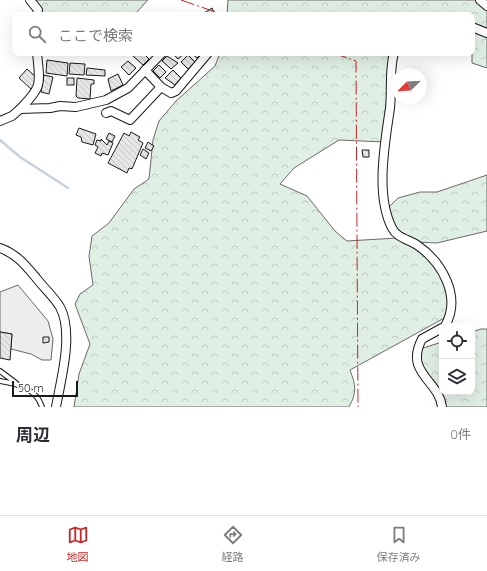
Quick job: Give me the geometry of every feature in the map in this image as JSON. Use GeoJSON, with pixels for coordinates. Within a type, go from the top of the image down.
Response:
{"type":"FeatureCollection","features":[{"type":"Feature","properties":{"kind":"street"},"geometry":{"type":"LineString","coordinates":[[30,0],[38,12]]}},
{"type":"Feature","properties":{"kind":"street"},"geometry":{"type":"LineString","coordinates":[[480,0],[487,6]]}},
{"type":"Feature","properties":{"kind":"street"},"geometry":{"type":"LineString","coordinates":[[475,27],[487,33]]}},
{"type":"Feature","properties":{"kind":"street"},"geometry":{"type":"LineString","coordinates":[[0,121],[12,116],[35,95],[40,78],[37,56]]}},
{"type":"Feature","properties":{"kind":"street"},"geometry":{"type":"LineString","coordinates":[[20,109],[50,108],[60,106],[76,107],[92,104],[128,88],[159,56]]}},
{"type":"Feature","properties":{"kind":"street"},"geometry":{"type":"LineString","coordinates":[[145,70],[161,87],[171,93],[176,91],[205,56]]}},
{"type":"Feature","properties":{"kind":"street"},"geometry":{"type":"LineString","coordinates":[[394,56],[383,170],[384,200],[393,230],[403,239],[422,249],[439,268],[446,279],[451,291],[452,302],[449,320],[447,323]]}},
{"type":"Feature","properties":{"kind":"street"},"geometry":{"type":"LineString","coordinates":[[106,113],[112,111],[130,120],[161,87]]}},
{"type":"Feature","properties":{"kind":"street"},"geometry":{"type":"LineString","coordinates":[[0,248],[9,251],[21,260],[60,307],[64,318],[66,332],[65,355],[56,407]]}},
{"type":"Feature","properties":{"kind":"street"},"geometry":{"type":"LineString","coordinates":[[439,330],[422,339],[416,357],[417,364],[440,398],[442,407]]}},
{"type":"Feature","properties":{"kind":"lane"},"geometry":{"type":"LineString","coordinates":[[0,371],[17,384],[34,392],[42,407]]}},
{"type":"Feature","properties":{"kind":"lane"},"geometry":{"type":"LineString","coordinates":[[0,381],[17,384]]}},
{"type":"Feature","properties":{"kind":"green space"},"geometry":{"type":"Polygon","coordinates":[[[33,0],[148,0],[137,12],[42,12],[33,0]]]}},
{"type":"Feature","properties":{"kind":"green space"},"geometry":{"type":"Polygon","coordinates":[[[228,0],[478,0],[487,8],[487,32],[475,26],[475,12],[227,12],[228,0]]]}},
{"type":"Feature","properties":{"kind":"green space"},"geometry":{"type":"Polygon","coordinates":[[[475,30],[487,35],[487,68],[472,63],[472,56],[475,56],[475,30]]]}},
{"type":"Feature","properties":{"kind":"green space"},"geometry":{"type":"Polygon","coordinates":[[[219,56],[388,56],[384,142],[339,140],[294,168],[280,184],[307,196],[335,231],[347,241],[397,238],[413,244],[438,268],[448,288],[448,316],[350,370],[354,380],[355,389],[349,407],[74,407],[79,374],[90,344],[75,304],[80,294],[93,285],[89,256],[92,236],[109,223],[134,189],[149,179],[153,140],[159,121],[176,101],[215,66],[219,56]]]}},
{"type":"Feature","properties":{"kind":"green space"},"geometry":{"type":"Polygon","coordinates":[[[487,175],[487,231],[437,243],[416,242],[395,230],[389,207],[398,198],[420,192],[437,192],[487,175]]]}},
{"type":"Feature","properties":{"kind":"green space"},"geometry":{"type":"Polygon","coordinates":[[[487,329],[487,407],[445,407],[424,372],[420,357],[420,349],[439,343],[439,395],[475,395],[475,331],[487,329]]]}},
{"type":"Feature","properties":{"kind":"shaded area"},"geometry":{"type":"Polygon","coordinates":[[[18,285],[48,321],[53,339],[51,360],[42,360],[31,354],[11,349],[12,334],[0,332],[0,292],[18,285]]]}},
{"type":"Feature","properties":{"kind":"building"},"geometry":{"type":"Polygon","coordinates":[[[212,8],[214,12],[206,12],[212,8]]]}},
{"type":"Feature","properties":{"kind":"building"},"geometry":{"type":"Polygon","coordinates":[[[133,56],[146,56],[149,59],[143,65],[133,56]]]}},
{"type":"Feature","properties":{"kind":"building"},"geometry":{"type":"Polygon","coordinates":[[[167,56],[178,63],[171,69],[162,61],[167,56]]]}},
{"type":"Feature","properties":{"kind":"building"},"geometry":{"type":"Polygon","coordinates":[[[189,56],[195,62],[188,69],[181,62],[189,56]]]}},
{"type":"Feature","properties":{"kind":"building"},"geometry":{"type":"Polygon","coordinates":[[[47,60],[68,63],[67,76],[46,73],[47,60]]]}},
{"type":"Feature","properties":{"kind":"building"},"geometry":{"type":"Polygon","coordinates":[[[128,61],[136,68],[129,75],[121,67],[128,61]]]}},
{"type":"Feature","properties":{"kind":"building"},"geometry":{"type":"Polygon","coordinates":[[[70,63],[85,64],[84,75],[69,74],[70,63]]]}},
{"type":"Feature","properties":{"kind":"building"},"geometry":{"type":"Polygon","coordinates":[[[159,65],[166,72],[160,78],[153,71],[159,65]]]}},
{"type":"Feature","properties":{"kind":"building"},"geometry":{"type":"Polygon","coordinates":[[[87,68],[105,70],[105,76],[86,75],[87,68]]]}},
{"type":"Feature","properties":{"kind":"building"},"geometry":{"type":"Polygon","coordinates":[[[27,69],[37,78],[34,81],[36,83],[31,89],[19,78],[27,69]]]}},
{"type":"Feature","properties":{"kind":"building"},"geometry":{"type":"Polygon","coordinates":[[[173,70],[181,78],[175,85],[165,78],[173,70]]]}},
{"type":"Feature","properties":{"kind":"building"},"geometry":{"type":"Polygon","coordinates":[[[118,74],[123,85],[111,91],[108,79],[118,74]]]}},
{"type":"Feature","properties":{"kind":"building"},"geometry":{"type":"Polygon","coordinates":[[[44,75],[53,77],[49,94],[41,92],[44,75]]]}},
{"type":"Feature","properties":{"kind":"building"},"geometry":{"type":"Polygon","coordinates":[[[67,78],[74,78],[74,85],[67,85],[67,78]]]}},
{"type":"Feature","properties":{"kind":"building"},"geometry":{"type":"Polygon","coordinates":[[[77,78],[94,80],[94,84],[91,84],[90,99],[78,98],[76,96],[77,78]]]}},
{"type":"Feature","properties":{"kind":"building"},"geometry":{"type":"Polygon","coordinates":[[[79,128],[96,134],[93,145],[82,142],[81,137],[76,135],[79,128]]]}},
{"type":"Feature","properties":{"kind":"building"},"geometry":{"type":"Polygon","coordinates":[[[131,132],[140,137],[138,140],[143,143],[132,169],[129,168],[127,173],[108,163],[124,133],[129,136],[131,132]]]}},
{"type":"Feature","properties":{"kind":"building"},"geometry":{"type":"Polygon","coordinates":[[[109,133],[115,136],[112,142],[106,139],[109,133]]]}},
{"type":"Feature","properties":{"kind":"building"},"geometry":{"type":"Polygon","coordinates":[[[101,139],[107,145],[109,141],[113,143],[108,155],[102,153],[101,156],[95,153],[98,147],[95,145],[97,140],[101,141],[101,139]]]}},
{"type":"Feature","properties":{"kind":"building"},"geometry":{"type":"Polygon","coordinates":[[[148,142],[154,146],[151,151],[145,148],[148,142]]]}},
{"type":"Feature","properties":{"kind":"building"},"geometry":{"type":"Polygon","coordinates":[[[143,149],[149,153],[146,159],[140,155],[143,149]]]}},
{"type":"Feature","properties":{"kind":"building"},"geometry":{"type":"Polygon","coordinates":[[[362,150],[369,150],[369,157],[363,157],[362,150]]]}},
{"type":"Feature","properties":{"kind":"building"},"geometry":{"type":"Polygon","coordinates":[[[0,332],[12,334],[10,360],[0,358],[0,332]]]}},
{"type":"Feature","properties":{"kind":"building"},"geometry":{"type":"Polygon","coordinates":[[[43,337],[49,337],[49,342],[43,343],[43,337]]]}},
{"type":"Feature","properties":{"kind":"waterway"},"geometry":{"type":"LineString","coordinates":[[0,140],[20,157],[68,188]]}},
{"type":"Feature","properties":{"kind":"power"},"geometry":{"type":"LineString","coordinates":[[181,0],[215,12]]}},
{"type":"Feature","properties":{"kind":"power"},"geometry":{"type":"LineString","coordinates":[[342,56],[356,61],[358,407]]}}]}
